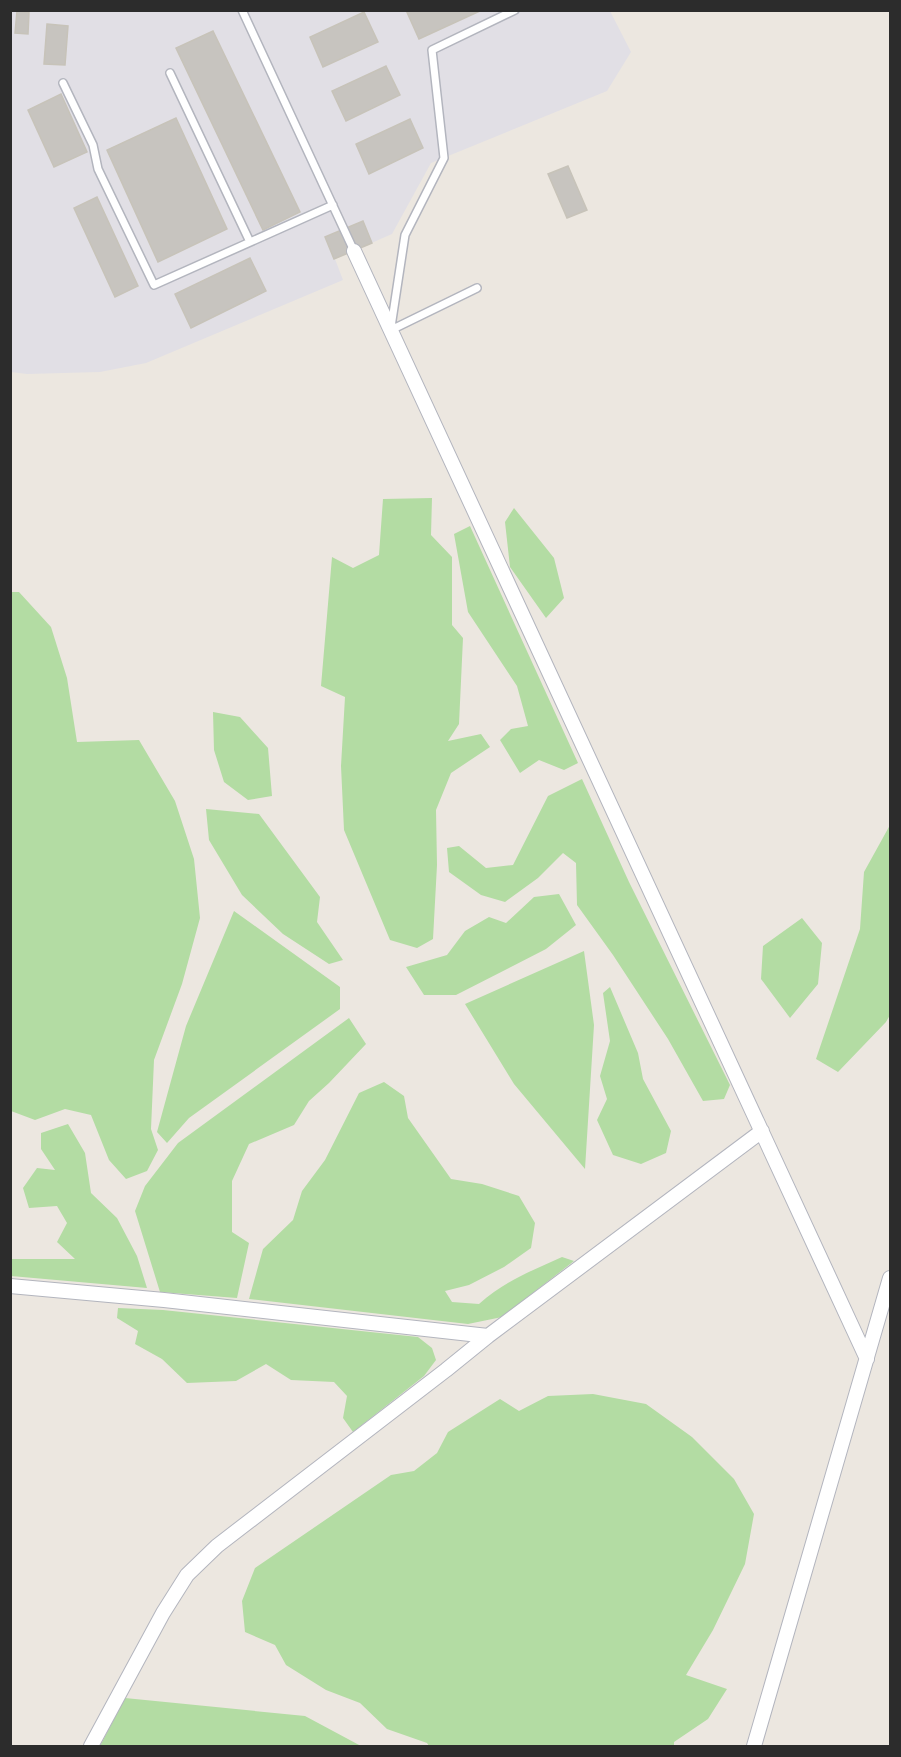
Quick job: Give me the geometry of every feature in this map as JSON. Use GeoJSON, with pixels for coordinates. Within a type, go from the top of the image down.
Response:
{"type":"FeatureCollection","features":[{"type":"Feature","properties":{"kind":"street"},"geometry":{"type":"LineString","coordinates":[[354,250],[867,1359]]}},
{"type":"Feature","properties":{"kind":"street"},"geometry":{"type":"LineString","coordinates":[[91,1746],[152,1633],[187,1575],[217,1546],[488,1336],[762,1131]]}},
{"type":"Feature","properties":{"kind":"street"},"geometry":{"type":"LineString","coordinates":[[754,1746],[891,1278]]}},
{"type":"Feature","properties":{"kind":"street"},"geometry":{"type":"LineString","coordinates":[[10,1286],[164,1300],[488,1336]]}},
{"type":"Feature","properties":{"kind":"lane"},"geometry":{"type":"LineString","coordinates":[[242,10],[354,250]]}},
{"type":"Feature","properties":{"kind":"lane"},"geometry":{"type":"LineString","coordinates":[[391,330],[405,235],[444,158],[432,50],[515,10]]}},
{"type":"Feature","properties":{"kind":"lane"},"geometry":{"type":"LineString","coordinates":[[170,73],[250,242]]}},
{"type":"Feature","properties":{"kind":"lane"},"geometry":{"type":"LineString","coordinates":[[63,83],[93,145],[98,169],[154,285],[333,205]]}},
{"type":"Feature","properties":{"kind":"lane"},"geometry":{"type":"LineString","coordinates":[[391,330],[477,288]]}},
{"type":"Feature","properties":{"kind":"shaded area"},"geometry":{"type":"Polygon","coordinates":[[[11,11],[610,11],[631,52],[607,91],[431,163],[392,234],[335,259],[343,280],[146,363],[100,372],[27,374],[11,372],[11,11]]]}},
{"type":"Feature","properties":{"kind":"green space"},"geometry":{"type":"Polygon","coordinates":[[[432,498],[431,535],[452,557],[452,625],[463,638],[459,724],[448,741],[481,734],[490,747],[451,773],[436,810],[437,865],[433,939],[417,948],[390,940],[344,830],[341,766],[345,697],[321,686],[332,557],[353,568],[379,555],[383,499],[432,498]]]}},
{"type":"Feature","properties":{"kind":"green space"},"geometry":{"type":"Polygon","coordinates":[[[514,508],[554,558],[564,598],[546,618],[510,567],[505,522],[514,508]]]}},
{"type":"Feature","properties":{"kind":"green space"},"geometry":{"type":"Polygon","coordinates":[[[470,526],[578,763],[564,770],[539,760],[520,773],[500,740],[511,729],[528,726],[517,686],[468,612],[454,534],[470,526]]]}},
{"type":"Feature","properties":{"kind":"green space"},"geometry":{"type":"Polygon","coordinates":[[[11,592],[19,592],[51,627],[67,678],[77,742],[139,740],[175,801],[194,859],[200,918],[182,984],[154,1060],[151,1129],[158,1150],[147,1171],[126,1179],[109,1160],[91,1115],[65,1109],[35,1120],[11,1111],[11,592]]]}},
{"type":"Feature","properties":{"kind":"green space"},"geometry":{"type":"Polygon","coordinates":[[[213,712],[240,717],[268,748],[272,796],[248,800],[224,782],[214,750],[213,712]]]}},
{"type":"Feature","properties":{"kind":"green space"},"geometry":{"type":"Polygon","coordinates":[[[582,779],[629,882],[730,1085],[724,1099],[703,1101],[668,1039],[577,905],[576,863],[563,853],[538,878],[505,902],[481,895],[449,872],[447,848],[459,846],[486,868],[513,865],[548,796],[582,779]]]}},
{"type":"Feature","properties":{"kind":"green space"},"geometry":{"type":"Polygon","coordinates":[[[206,809],[259,814],[320,897],[317,922],[343,960],[329,964],[283,934],[242,895],[209,840],[206,809]]]}},
{"type":"Feature","properties":{"kind":"green space"},"geometry":{"type":"Polygon","coordinates":[[[890,825],[890,1015],[838,1072],[816,1059],[860,929],[864,872],[890,825]]]}},
{"type":"Feature","properties":{"kind":"green space"},"geometry":{"type":"Polygon","coordinates":[[[559,894],[576,925],[546,949],[456,995],[424,995],[406,967],[447,955],[465,931],[489,917],[506,923],[534,897],[559,894]]]}},
{"type":"Feature","properties":{"kind":"green space"},"geometry":{"type":"Polygon","coordinates":[[[234,911],[340,987],[340,1009],[189,1118],[167,1143],[157,1132],[186,1026],[234,911]]]}},
{"type":"Feature","properties":{"kind":"green space"},"geometry":{"type":"Polygon","coordinates":[[[802,918],[822,943],[818,984],[790,1018],[761,979],[763,946],[802,918]]]}},
{"type":"Feature","properties":{"kind":"green space"},"geometry":{"type":"Polygon","coordinates":[[[584,951],[594,1025],[585,1169],[514,1084],[465,1004],[584,951]]]}},
{"type":"Feature","properties":{"kind":"green space"},"geometry":{"type":"Polygon","coordinates":[[[610,987],[638,1053],[643,1079],[671,1131],[666,1153],[641,1164],[613,1155],[597,1120],[607,1099],[600,1076],[610,1041],[603,993],[610,987]]]}},
{"type":"Feature","properties":{"kind":"green space"},"geometry":{"type":"Polygon","coordinates":[[[349,1018],[366,1044],[309,1101],[294,1125],[249,1144],[232,1181],[232,1232],[249,1243],[237,1298],[160,1292],[135,1211],[145,1186],[178,1143],[349,1018]]]}},
{"type":"Feature","properties":{"kind":"green space"},"geometry":{"type":"Polygon","coordinates":[[[384,1082],[404,1096],[408,1118],[451,1179],[482,1184],[519,1196],[535,1223],[531,1248],[504,1267],[469,1285],[445,1291],[452,1302],[479,1304],[508,1283],[562,1257],[574,1261],[502,1317],[468,1324],[249,1299],[263,1249],[293,1220],[302,1191],[325,1160],[359,1093],[384,1082]]]}},
{"type":"Feature","properties":{"kind":"green space"},"geometry":{"type":"Polygon","coordinates":[[[68,1124],[85,1153],[91,1193],[117,1218],[137,1256],[147,1288],[11,1276],[11,1259],[75,1259],[57,1242],[67,1223],[57,1206],[29,1208],[23,1188],[37,1168],[55,1170],[41,1149],[41,1133],[68,1124]]]}},
{"type":"Feature","properties":{"kind":"green space"},"geometry":{"type":"Polygon","coordinates":[[[118,1308],[163,1310],[418,1337],[432,1348],[436,1360],[424,1376],[353,1432],[343,1418],[347,1396],[334,1382],[291,1380],[266,1364],[236,1381],[187,1383],[162,1359],[135,1344],[138,1331],[117,1318],[118,1308]]]}},
{"type":"Feature","properties":{"kind":"green space"},"geometry":{"type":"Polygon","coordinates":[[[593,1394],[646,1404],[692,1437],[734,1479],[754,1514],[745,1564],[713,1630],[686,1675],[727,1689],[708,1719],[674,1742],[674,1746],[429,1746],[427,1743],[387,1729],[360,1703],[326,1690],[286,1665],[275,1645],[245,1632],[242,1601],[255,1568],[391,1475],[414,1471],[437,1453],[448,1432],[500,1399],[519,1411],[548,1396],[593,1394]]]}},
{"type":"Feature","properties":{"kind":"green space"},"geometry":{"type":"Polygon","coordinates":[[[125,1698],[305,1716],[361,1746],[100,1746],[125,1698]]]}},
{"type":"Feature","properties":{"kind":"building"},"geometry":{"type":"Polygon","coordinates":[[[406,10],[482,10],[419,39],[406,10]]]}},
{"type":"Feature","properties":{"kind":"building"},"geometry":{"type":"Polygon","coordinates":[[[17,11],[29,12],[28,34],[15,33],[17,11]]]}},
{"type":"Feature","properties":{"kind":"building"},"geometry":{"type":"Polygon","coordinates":[[[364,12],[378,42],[323,67],[310,37],[364,12]]]}},
{"type":"Feature","properties":{"kind":"building"},"geometry":{"type":"Polygon","coordinates":[[[47,24],[68,26],[65,65],[44,64],[47,24]]]}},
{"type":"Feature","properties":{"kind":"building"},"geometry":{"type":"Polygon","coordinates":[[[213,31],[300,212],[263,230],[176,48],[213,31]]]}},
{"type":"Feature","properties":{"kind":"building"},"geometry":{"type":"Polygon","coordinates":[[[386,66],[400,95],[346,121],[332,91],[386,66]]]}},
{"type":"Feature","properties":{"kind":"building"},"geometry":{"type":"Polygon","coordinates":[[[61,94],[87,152],[54,167],[28,110],[61,94]]]}},
{"type":"Feature","properties":{"kind":"building"},"geometry":{"type":"Polygon","coordinates":[[[176,118],[227,229],[158,262],[107,150],[176,118]]]}},
{"type":"Feature","properties":{"kind":"building"},"geometry":{"type":"Polygon","coordinates":[[[410,119],[423,148],[369,174],[356,144],[410,119]]]}},
{"type":"Feature","properties":{"kind":"building"},"geometry":{"type":"Polygon","coordinates":[[[568,166],[587,210],[567,218],[548,174],[568,166]]]}},
{"type":"Feature","properties":{"kind":"building"},"geometry":{"type":"Polygon","coordinates":[[[97,197],[138,286],[115,297],[74,208],[97,197]]]}},
{"type":"Feature","properties":{"kind":"building"},"geometry":{"type":"Polygon","coordinates":[[[363,221],[372,243],[334,259],[325,237],[363,221]]]}},
{"type":"Feature","properties":{"kind":"building"},"geometry":{"type":"Polygon","coordinates":[[[250,258],[266,291],[191,328],[175,294],[250,258]]]}}]}
